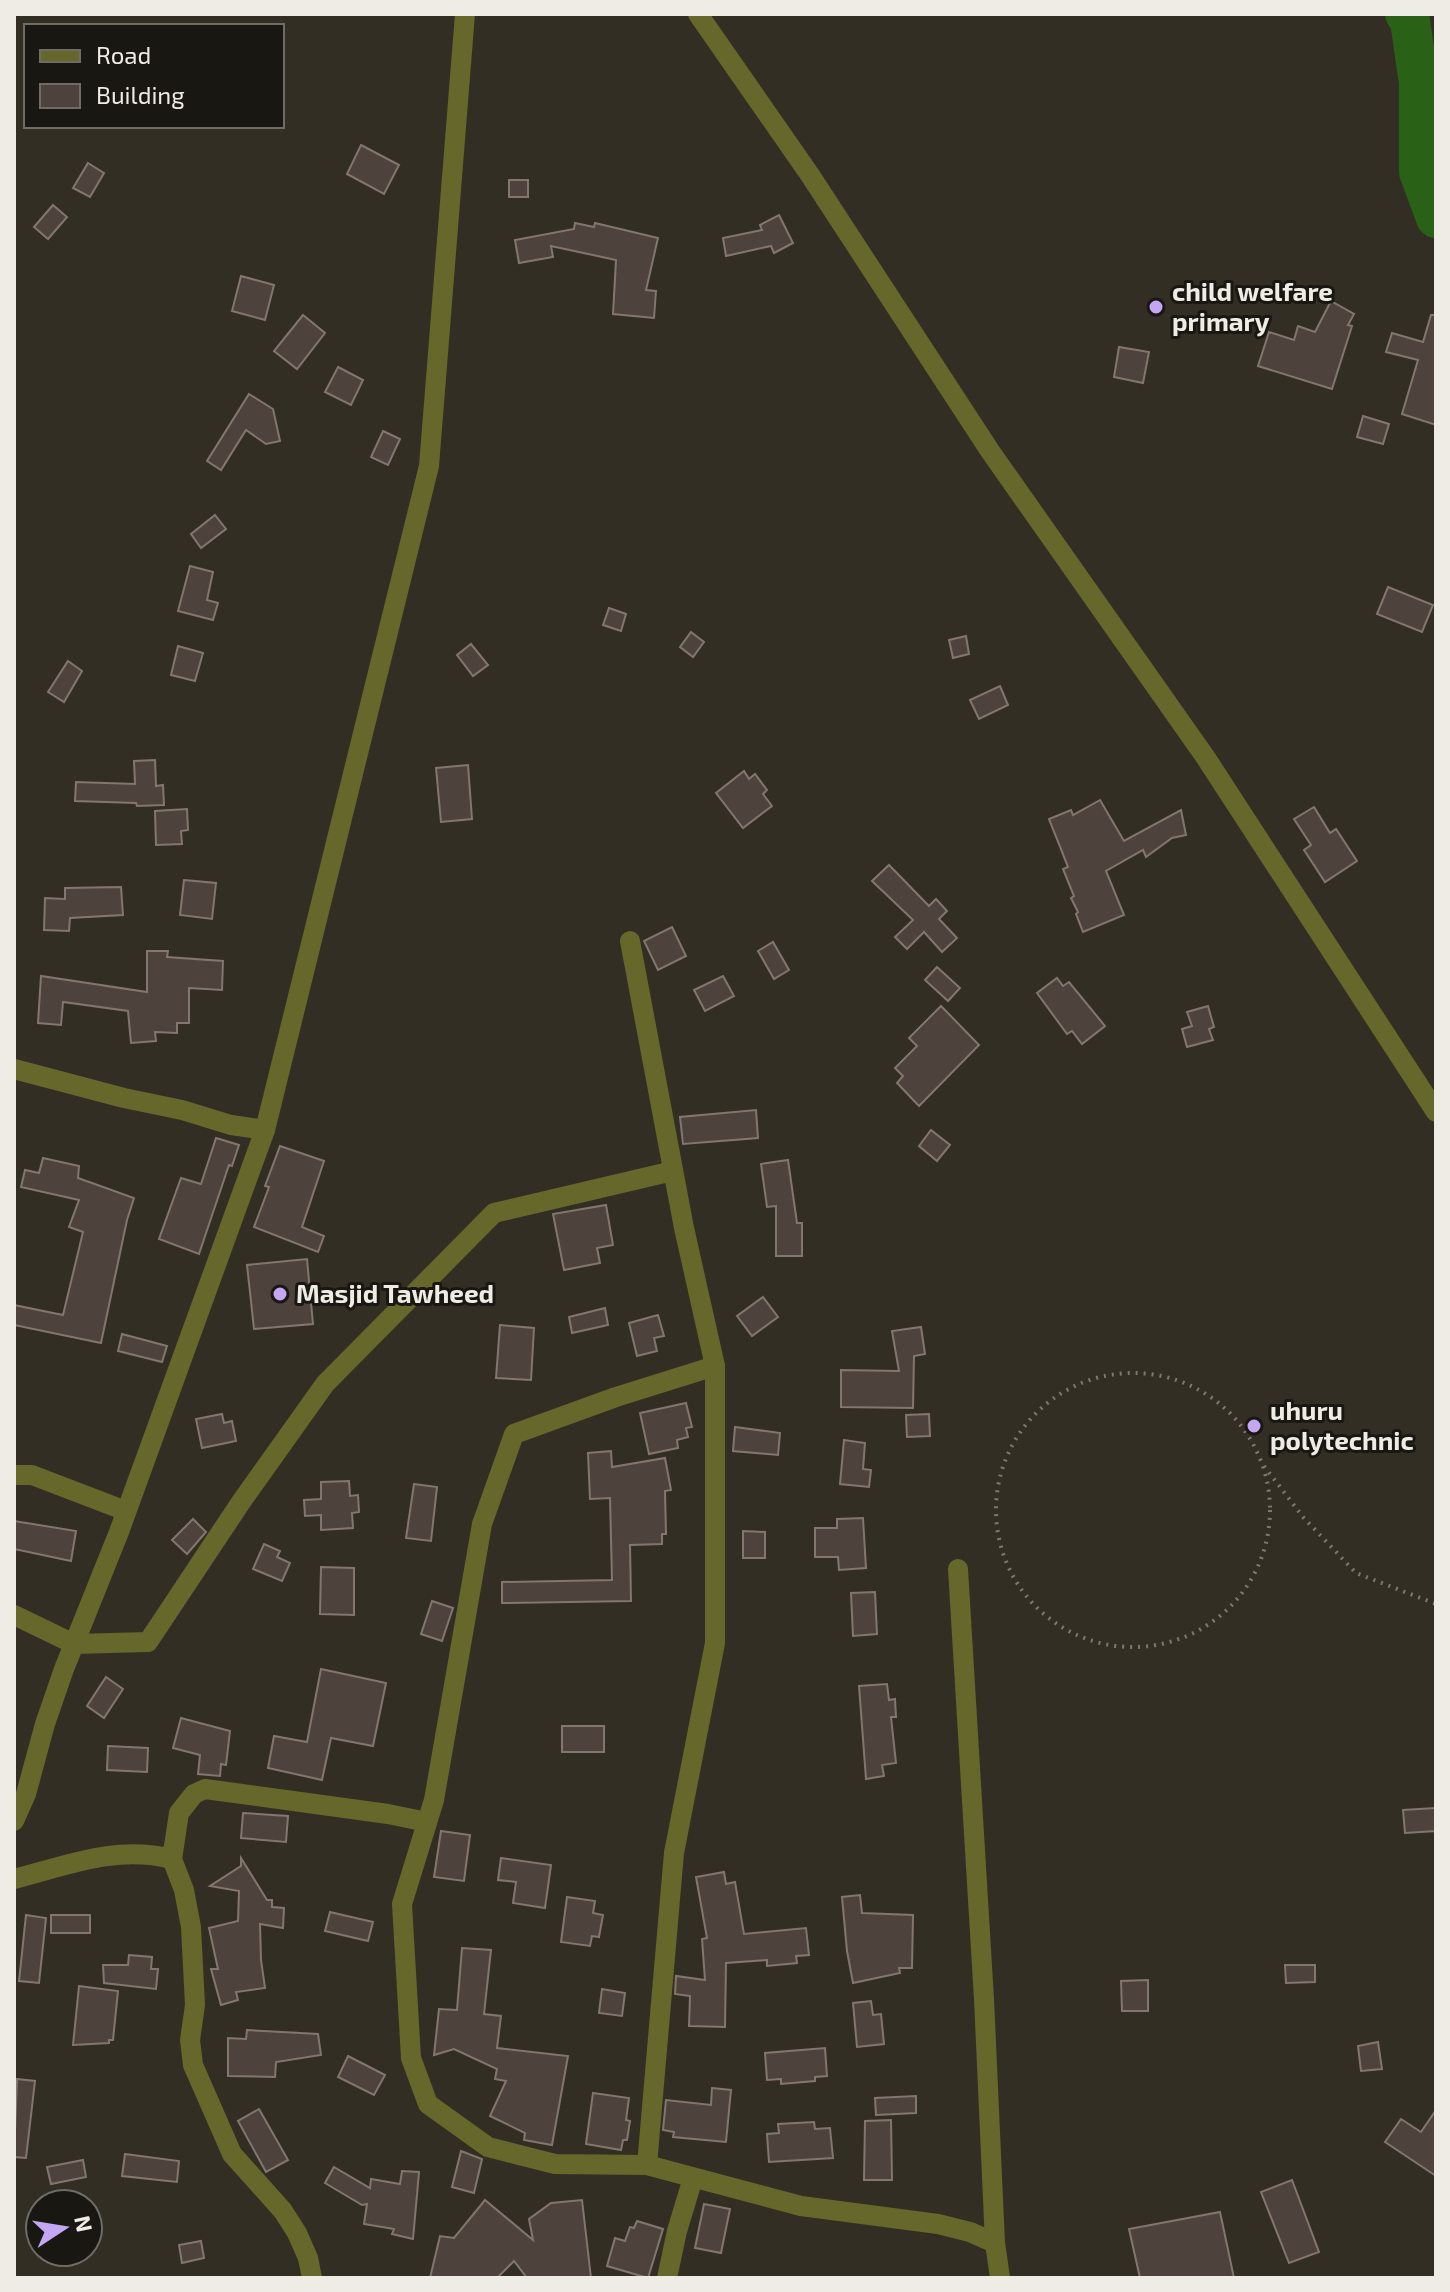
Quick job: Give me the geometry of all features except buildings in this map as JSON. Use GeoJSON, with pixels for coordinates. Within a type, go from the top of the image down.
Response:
{"type":"FeatureCollection","features":[{"type":"Feature","properties":{"kind":"street"},"geometry":{"type":"LineString","coordinates":[[14,1821],[26,1794],[45,1724],[74,1644],[126,1511],[265,1130],[429,466],[465,14]]}},
{"type":"Feature","properties":{"kind":"street"},"geometry":{"type":"LineString","coordinates":[[698,14],[810,175],[990,451],[1206,758],[1436,1112]]}},
{"type":"Feature","properties":{"kind":"street"},"geometry":{"type":"LineString","coordinates":[[630,941],[673,1171],[715,1366],[715,1643],[674,1853],[647,2165]]}},
{"type":"Feature","properties":{"kind":"street"},"geometry":{"type":"LineString","coordinates":[[14,1069],[231,1125],[265,1130]]}},
{"type":"Feature","properties":{"kind":"street"},"geometry":{"type":"LineString","coordinates":[[14,1615],[74,1644],[148,1642],[241,1502],[325,1384],[494,1213],[673,1171]]}},
{"type":"Feature","properties":{"kind":"street"},"geometry":{"type":"LineString","coordinates":[[715,1366],[514,1434],[482,1524],[434,1800],[402,1904],[411,2058],[428,2104],[488,2147],[555,2164],[647,2165],[801,2206],[938,2224],[970,2232],[995,2243]]}},
{"type":"Feature","properties":{"kind":"street"},"geometry":{"type":"LineString","coordinates":[[14,1475],[32,1475],[126,1511]]}},
{"type":"Feature","properties":{"kind":"street"},"geometry":{"type":"LineString","coordinates":[[958,1569],[995,2243],[1000,2278]]}},
{"type":"Feature","properties":{"kind":"street"},"geometry":{"type":"LineString","coordinates":[[312,2278],[308,2258],[283,2211],[232,2154],[193,2065],[190,2040],[195,2005],[191,1927],[184,1890],[172,1859],[179,1813],[194,1794],[205,1789],[427,1822]]}},
{"type":"Feature","properties":{"kind":"street"},"geometry":{"type":"LineString","coordinates":[[14,1879],[112,1853],[145,1853],[172,1859]]}},
{"type":"Feature","properties":{"kind":"street"},"geometry":{"type":"LineString","coordinates":[[667,2278],[693,2178]]}},
{"type":"Feature","properties":{"kind":"path"},"geometry":{"type":"LineString","coordinates":[[1263,1464],[1271,1510],[1263,1556],[1241,1597],[1206,1628],[1163,1645],[1116,1647],[1072,1634],[1036,1608],[1010,1572],[996,1529],[997,1485],[1012,1443],[1039,1408],[1075,1383],[1118,1372],[1162,1374],[1205,1392],[1240,1423],[1263,1464],[1303,1517],[1356,1573],[1436,1604]]}},
{"type":"Feature","properties":{"kind":"waterway"},"geometry":{"type":"LineString","coordinates":[[1405,14],[1410,21],[1419,83],[1419,172],[1436,218]]}},
{"type":"Feature","properties":{"kind":"place","name":"child welfare primary"},"geometry":{"type":"Point","coordinates":[1156,307]}},
{"type":"Feature","properties":{"kind":"place","name":"Masjid Tawheed"},"geometry":{"type":"Point","coordinates":[280,1294]}},
{"type":"Feature","properties":{"kind":"place","name":"uhuru polytechnic"},"geometry":{"type":"Point","coordinates":[1254,1426]}}]}
